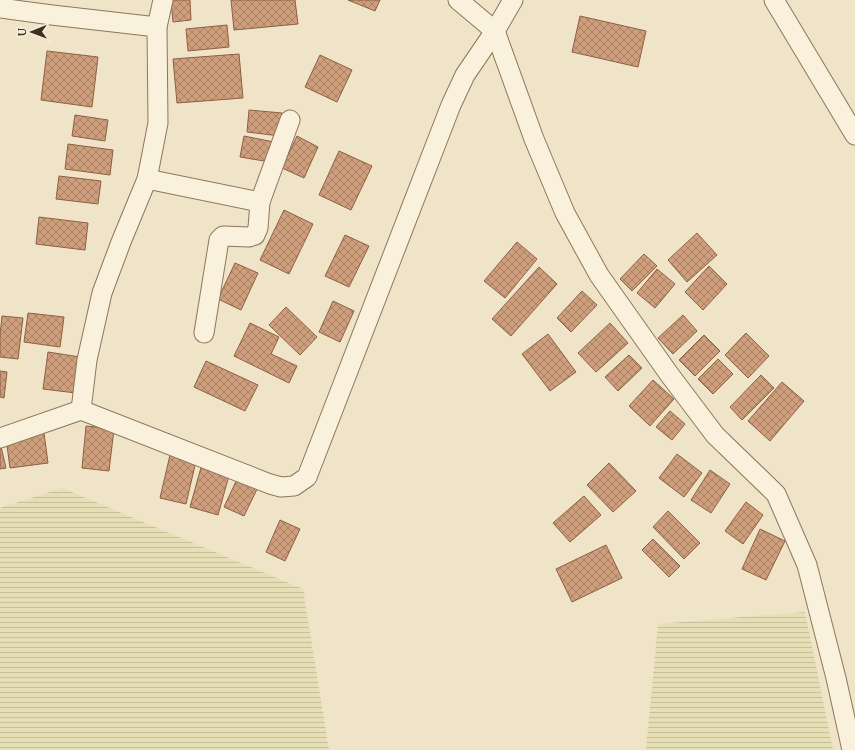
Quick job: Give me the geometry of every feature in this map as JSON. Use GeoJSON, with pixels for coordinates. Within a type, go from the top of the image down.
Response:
{"type":"FeatureCollection","features":[{"type":"Feature","properties":{"kind":"street"},"geometry":{"type":"LineString","coordinates":[[81,410],[87,360],[102,293],[147,179],[158,123],[157,27],[163,0]]}},
{"type":"Feature","properties":{"kind":"street"},"geometry":{"type":"LineString","coordinates":[[458,0],[495,31],[534,139],[565,213],[599,275],[669,374],[715,435],[776,494],[807,565],[836,678],[852,750]]}},
{"type":"Feature","properties":{"kind":"street"},"geometry":{"type":"LineString","coordinates":[[0,438],[81,410],[270,484],[281,487],[294,486],[307,477],[451,105],[465,75],[495,31],[513,0]]}},
{"type":"Feature","properties":{"kind":"street"},"geometry":{"type":"LineString","coordinates":[[774,0],[855,134]]}},
{"type":"Feature","properties":{"kind":"street"},"geometry":{"type":"LineString","coordinates":[[0,8],[157,27]]}},
{"type":"Feature","properties":{"kind":"street"},"geometry":{"type":"LineString","coordinates":[[204,333],[219,240],[223,236],[249,237],[255,235],[258,228],[260,202],[290,120]]}},
{"type":"Feature","properties":{"kind":"street"},"geometry":{"type":"LineString","coordinates":[[147,179],[260,202]]}},
{"type":"Feature","properties":{"kind":"shaded area"},"geometry":{"type":"Polygon","coordinates":[[[62,488],[303,589],[329,750],[0,750],[0,508],[62,488]]]}},
{"type":"Feature","properties":{"kind":"shaded area"},"geometry":{"type":"Polygon","coordinates":[[[805,612],[833,750],[646,750],[658,624],[805,612]]]}},
{"type":"Feature","properties":{"kind":"building"},"geometry":{"type":"Polygon","coordinates":[[[171,0],[190,0],[191,20],[173,22],[171,0]]]}},
{"type":"Feature","properties":{"kind":"building"},"geometry":{"type":"Polygon","coordinates":[[[231,0],[295,0],[298,24],[234,30],[231,0]]]}},
{"type":"Feature","properties":{"kind":"building"},"geometry":{"type":"Polygon","coordinates":[[[348,0],[380,0],[375,11],[348,0]]]}},
{"type":"Feature","properties":{"kind":"building"},"geometry":{"type":"Polygon","coordinates":[[[580,16],[646,31],[638,67],[572,52],[580,16]]]}},
{"type":"Feature","properties":{"kind":"building"},"geometry":{"type":"Polygon","coordinates":[[[227,25],[229,47],[188,51],[186,29],[227,25]]]}},
{"type":"Feature","properties":{"kind":"building"},"geometry":{"type":"Polygon","coordinates":[[[47,51],[98,57],[92,107],[41,100],[47,51]]]}},
{"type":"Feature","properties":{"kind":"building"},"geometry":{"type":"Polygon","coordinates":[[[239,54],[243,98],[177,103],[173,59],[239,54]]]}},
{"type":"Feature","properties":{"kind":"building"},"geometry":{"type":"Polygon","coordinates":[[[320,55],[352,70],[337,102],[305,87],[320,55]]]}},
{"type":"Feature","properties":{"kind":"building"},"geometry":{"type":"Polygon","coordinates":[[[249,110],[282,113],[280,136],[247,132],[249,110]]]}},
{"type":"Feature","properties":{"kind":"building"},"geometry":{"type":"Polygon","coordinates":[[[75,115],[108,120],[105,141],[72,136],[75,115]]]}},
{"type":"Feature","properties":{"kind":"building"},"geometry":{"type":"Polygon","coordinates":[[[244,136],[274,142],[270,162],[240,157],[244,136]]]}},
{"type":"Feature","properties":{"kind":"building"},"geometry":{"type":"Polygon","coordinates":[[[297,136],[318,147],[304,178],[282,168],[297,136]]]}},
{"type":"Feature","properties":{"kind":"building"},"geometry":{"type":"Polygon","coordinates":[[[68,144],[113,150],[110,175],[65,169],[68,144]]]}},
{"type":"Feature","properties":{"kind":"building"},"geometry":{"type":"Polygon","coordinates":[[[339,151],[372,166],[351,210],[319,195],[339,151]]]}},
{"type":"Feature","properties":{"kind":"building"},"geometry":{"type":"Polygon","coordinates":[[[59,176],[101,181],[98,204],[56,199],[59,176]]]}},
{"type":"Feature","properties":{"kind":"building"},"geometry":{"type":"Polygon","coordinates":[[[284,210],[313,224],[289,274],[260,260],[284,210]]]}},
{"type":"Feature","properties":{"kind":"building"},"geometry":{"type":"Polygon","coordinates":[[[39,217],[88,223],[85,250],[36,244],[39,217]]]}},
{"type":"Feature","properties":{"kind":"building"},"geometry":{"type":"Polygon","coordinates":[[[697,233],[717,255],[687,282],[668,260],[697,233]]]}},
{"type":"Feature","properties":{"kind":"building"},"geometry":{"type":"Polygon","coordinates":[[[345,235],[369,246],[349,287],[325,276],[345,235]]]}},
{"type":"Feature","properties":{"kind":"building"},"geometry":{"type":"Polygon","coordinates":[[[517,242],[537,259],[505,298],[484,281],[517,242]]]}},
{"type":"Feature","properties":{"kind":"building"},"geometry":{"type":"Polygon","coordinates":[[[644,254],[657,266],[632,291],[620,279],[644,254]]]}},
{"type":"Feature","properties":{"kind":"building"},"geometry":{"type":"Polygon","coordinates":[[[235,263],[258,273],[241,310],[218,299],[235,263]]]}},
{"type":"Feature","properties":{"kind":"building"},"geometry":{"type":"Polygon","coordinates":[[[709,266],[727,284],[703,310],[685,292],[709,266]]]}},
{"type":"Feature","properties":{"kind":"building"},"geometry":{"type":"Polygon","coordinates":[[[539,267],[557,284],[511,336],[492,319],[539,267]]]}},
{"type":"Feature","properties":{"kind":"building"},"geometry":{"type":"Polygon","coordinates":[[[657,269],[675,284],[655,308],[637,293],[657,269]]]}},
{"type":"Feature","properties":{"kind":"building"},"geometry":{"type":"Polygon","coordinates":[[[582,291],[597,305],[571,332],[557,318],[582,291]]]}},
{"type":"Feature","properties":{"kind":"building"},"geometry":{"type":"Polygon","coordinates":[[[333,301],[354,311],[340,342],[319,332],[333,301]]]}},
{"type":"Feature","properties":{"kind":"building"},"geometry":{"type":"Polygon","coordinates":[[[286,307],[317,337],[300,355],[269,325],[286,307]]]}},
{"type":"Feature","properties":{"kind":"building"},"geometry":{"type":"Polygon","coordinates":[[[28,313],[64,317],[60,347],[24,342],[28,313]]]}},
{"type":"Feature","properties":{"kind":"building"},"geometry":{"type":"Polygon","coordinates":[[[683,315],[697,331],[673,354],[658,338],[683,315]]]}},
{"type":"Feature","properties":{"kind":"building"},"geometry":{"type":"Polygon","coordinates":[[[2,316],[23,318],[18,359],[0,357],[2,316]]]}},
{"type":"Feature","properties":{"kind":"building"},"geometry":{"type":"Polygon","coordinates":[[[250,323],[279,337],[271,354],[297,366],[289,383],[234,356],[250,323]]]}},
{"type":"Feature","properties":{"kind":"building"},"geometry":{"type":"Polygon","coordinates":[[[610,323],[628,343],[596,372],[578,353],[610,323]]]}},
{"type":"Feature","properties":{"kind":"building"},"geometry":{"type":"Polygon","coordinates":[[[746,333],[769,356],[748,378],[725,355],[746,333]]]}},
{"type":"Feature","properties":{"kind":"building"},"geometry":{"type":"Polygon","coordinates":[[[548,334],[576,372],[550,391],[522,354],[548,334]]]}},
{"type":"Feature","properties":{"kind":"building"},"geometry":{"type":"Polygon","coordinates":[[[704,335],[720,351],[695,376],[679,360],[704,335]]]}},
{"type":"Feature","properties":{"kind":"building"},"geometry":{"type":"Polygon","coordinates":[[[48,352],[80,357],[76,393],[43,389],[48,352]]]}},
{"type":"Feature","properties":{"kind":"building"},"geometry":{"type":"Polygon","coordinates":[[[629,355],[642,368],[618,391],[605,377],[629,355]]]}},
{"type":"Feature","properties":{"kind":"building"},"geometry":{"type":"Polygon","coordinates":[[[718,359],[733,374],[713,394],[698,379],[718,359]]]}},
{"type":"Feature","properties":{"kind":"building"},"geometry":{"type":"Polygon","coordinates":[[[206,361],[258,385],[245,411],[194,387],[206,361]]]}},
{"type":"Feature","properties":{"kind":"building"},"geometry":{"type":"Polygon","coordinates":[[[0,371],[7,372],[4,398],[0,397],[0,371]]]}},
{"type":"Feature","properties":{"kind":"building"},"geometry":{"type":"Polygon","coordinates":[[[761,375],[774,388],[742,420],[730,407],[761,375]]]}},
{"type":"Feature","properties":{"kind":"building"},"geometry":{"type":"Polygon","coordinates":[[[653,380],[674,399],[650,426],[629,406],[653,380]]]}},
{"type":"Feature","properties":{"kind":"building"},"geometry":{"type":"Polygon","coordinates":[[[782,382],[804,401],[770,441],[748,421],[782,382]]]}},
{"type":"Feature","properties":{"kind":"building"},"geometry":{"type":"Polygon","coordinates":[[[670,411],[685,424],[672,440],[656,427],[670,411]]]}},
{"type":"Feature","properties":{"kind":"building"},"geometry":{"type":"Polygon","coordinates":[[[86,426],[114,429],[109,471],[82,468],[86,426]]]}},
{"type":"Feature","properties":{"kind":"building"},"geometry":{"type":"Polygon","coordinates":[[[44,433],[48,463],[10,468],[6,438],[44,433]]]}},
{"type":"Feature","properties":{"kind":"building"},"geometry":{"type":"Polygon","coordinates":[[[0,442],[6,468],[0,469],[0,442]]]}},
{"type":"Feature","properties":{"kind":"building"},"geometry":{"type":"Polygon","coordinates":[[[677,454],[702,473],[684,497],[659,478],[677,454]]]}},
{"type":"Feature","properties":{"kind":"building"},"geometry":{"type":"Polygon","coordinates":[[[170,455],[196,461],[186,504],[160,498],[170,455]]]}},
{"type":"Feature","properties":{"kind":"building"},"geometry":{"type":"Polygon","coordinates":[[[609,463],[636,491],[613,512],[587,485],[609,463]]]}},
{"type":"Feature","properties":{"kind":"building"},"geometry":{"type":"Polygon","coordinates":[[[202,464],[230,472],[218,515],[190,507],[202,464]]]}},
{"type":"Feature","properties":{"kind":"building"},"geometry":{"type":"Polygon","coordinates":[[[710,470],[730,484],[711,513],[691,500],[710,470]]]}},
{"type":"Feature","properties":{"kind":"building"},"geometry":{"type":"Polygon","coordinates":[[[239,475],[259,485],[244,516],[224,507],[239,475]]]}},
{"type":"Feature","properties":{"kind":"building"},"geometry":{"type":"Polygon","coordinates":[[[584,496],[601,515],[570,542],[553,523],[584,496]]]}},
{"type":"Feature","properties":{"kind":"building"},"geometry":{"type":"Polygon","coordinates":[[[746,502],[763,515],[743,544],[725,531],[746,502]]]}},
{"type":"Feature","properties":{"kind":"building"},"geometry":{"type":"Polygon","coordinates":[[[668,511],[700,543],[684,559],[653,527],[668,511]]]}},
{"type":"Feature","properties":{"kind":"building"},"geometry":{"type":"Polygon","coordinates":[[[280,520],[300,529],[285,561],[266,552],[280,520]]]}},
{"type":"Feature","properties":{"kind":"building"},"geometry":{"type":"Polygon","coordinates":[[[760,529],[785,541],[766,580],[742,569],[760,529]]]}},
{"type":"Feature","properties":{"kind":"building"},"geometry":{"type":"Polygon","coordinates":[[[653,539],[680,566],[669,577],[642,550],[653,539]]]}},
{"type":"Feature","properties":{"kind":"building"},"geometry":{"type":"Polygon","coordinates":[[[606,545],[622,578],[572,602],[556,569],[606,545]]]}}]}
